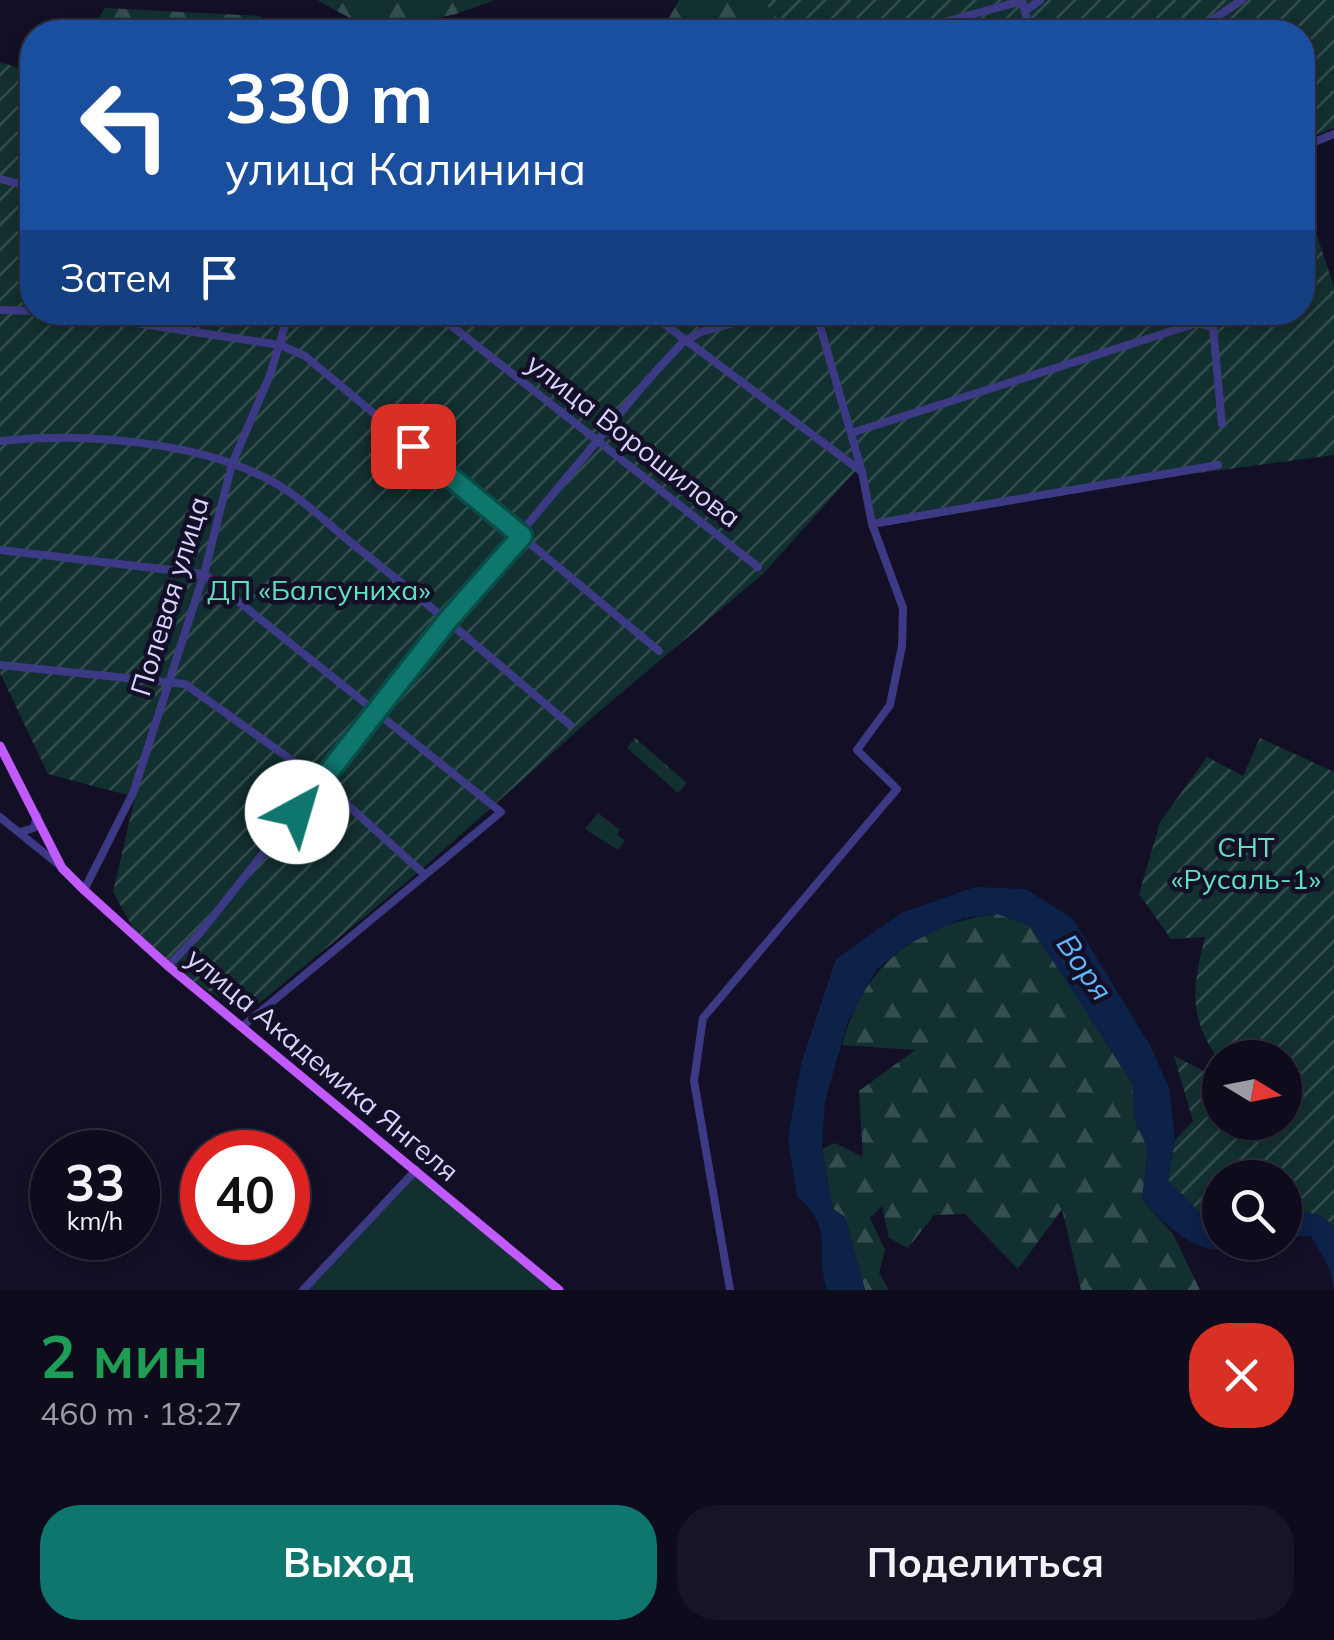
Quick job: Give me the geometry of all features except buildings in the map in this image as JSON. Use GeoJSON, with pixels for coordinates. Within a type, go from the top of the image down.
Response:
{"type":"FeatureCollection","features":[{"type":"Feature","properties":{"kind":"main road","name":"улица Академика Янгеля"},"geometry":{"type":"LineString","coordinates":[[0,746],[62,868],[84,890],[168,966],[559,1290]]}},
{"type":"Feature","properties":{"kind":"street"},"geometry":{"type":"LineString","coordinates":[[957,20],[1040,0]]}},
{"type":"Feature","properties":{"kind":"street"},"geometry":{"type":"LineString","coordinates":[[1212,20],[1242,0]]}},
{"type":"Feature","properties":{"kind":"street"},"geometry":{"type":"LineString","coordinates":[[146,325],[280,346],[305,356],[659,651]]}},
{"type":"Feature","properties":{"kind":"street","name":"Полевая улица"},"geometry":{"type":"LineString","coordinates":[[84,890],[133,793],[166,680],[204,574],[232,464],[285,325]]}},
{"type":"Feature","properties":{"kind":"street","name":"улица Ворошилова"},"geometry":{"type":"LineString","coordinates":[[450,325],[758,567]]}},
{"type":"Feature","properties":{"kind":"street"},"geometry":{"type":"LineString","coordinates":[[663,325],[862,472]]}},
{"type":"Feature","properties":{"kind":"street"},"geometry":{"type":"LineString","coordinates":[[168,966],[448,620],[683,342],[727,325]]}},
{"type":"Feature","properties":{"kind":"street"},"geometry":{"type":"LineString","coordinates":[[730,1290],[694,1081],[696,1044],[703,1018],[898,789],[857,750],[890,705],[905,627],[902,599],[872,524],[862,472],[820,325]]}},
{"type":"Feature","properties":{"kind":"street"},"geometry":{"type":"LineString","coordinates":[[851,433],[1188,325]]}},
{"type":"Feature","properties":{"kind":"street"},"geometry":{"type":"LineString","coordinates":[[1207,325],[1213,327],[1222,424]]}},
{"type":"Feature","properties":{"kind":"street"},"geometry":{"type":"LineString","coordinates":[[0,441],[56,434],[232,464],[276,484],[448,620],[570,725]]}},
{"type":"Feature","properties":{"kind":"street"},"geometry":{"type":"LineString","coordinates":[[872,524],[1218,465]]}},
{"type":"Feature","properties":{"kind":"street"},"geometry":{"type":"LineString","coordinates":[[0,550],[204,574],[500,812],[243,1026]]}},
{"type":"Feature","properties":{"kind":"street"},"geometry":{"type":"LineString","coordinates":[[0,665],[185,684],[321,781],[424,873]]}},
{"type":"Feature","properties":{"kind":"street"},"geometry":{"type":"LineString","coordinates":[[0,816],[62,868]]}},
{"type":"Feature","properties":{"kind":"street"},"geometry":{"type":"LineString","coordinates":[[20,832],[34,828],[37,816]]}},
{"type":"Feature","properties":{"kind":"street"},"geometry":{"type":"LineString","coordinates":[[303,1290],[416,1170]]}},
{"type":"Feature","properties":{"kind":"green space"},"geometry":{"type":"Polygon","coordinates":[[[317,0],[495,0],[427,20],[353,20],[317,0]]]}},
{"type":"Feature","properties":{"kind":"green space"},"geometry":{"type":"Polygon","coordinates":[[[679,0],[770,0],[767,6],[779,20],[668,20],[679,0]]]}},
{"type":"Feature","properties":{"kind":"green space"},"geometry":{"type":"Polygon","coordinates":[[[770,0],[1334,0],[1334,128],[1315,135],[1315,20],[779,20],[767,6],[770,0]]]}},
{"type":"Feature","properties":{"kind":"green space"},"geometry":{"type":"Polygon","coordinates":[[[105,8],[261,16],[260,20],[98,20],[105,8]]]}},
{"type":"Feature","properties":{"kind":"green space","name":"ДП «Балсуниха»"},"geometry":{"type":"Polygon","coordinates":[[[0,62],[20,68],[20,325],[1315,325],[1315,229],[1334,287],[1334,455],[1101,486],[876,525],[857,469],[764,573],[595,715],[420,871],[246,1014],[168,966],[139,939],[113,892],[135,797],[48,774],[0,673],[0,62]]]}},
{"type":"Feature","properties":{"kind":"green space"},"geometry":{"type":"Polygon","coordinates":[[[635,738],[687,783],[678,793],[627,748],[635,738]]]}},
{"type":"Feature","properties":{"kind":"green space","name":"СНТ «Русаль-1»"},"geometry":{"type":"Polygon","coordinates":[[[1260,738],[1334,772],[1334,1226],[1321,1216],[1302,1212],[1302,1160],[1202,1160],[1202,1216],[1168,1180],[1175,1140],[1193,1121],[1174,1056],[1202,1070],[1202,1140],[1302,1140],[1302,1040],[1207,1040],[1196,1002],[1205,937],[1171,939],[1139,894],[1160,822],[1207,757],[1243,776],[1260,738]]]}},
{"type":"Feature","properties":{"kind":"green space"},"geometry":{"type":"Polygon","coordinates":[[[598,813],[620,830],[617,834],[625,841],[618,850],[585,829],[598,813]]]}},
{"type":"Feature","properties":{"kind":"green space"},"geometry":{"type":"Polygon","coordinates":[[[998,914],[1030,925],[1133,1084],[1134,1118],[1148,1149],[1142,1200],[1173,1234],[1200,1290],[1081,1290],[1062,1209],[1018,1269],[965,1214],[934,1215],[908,1248],[889,1238],[882,1206],[870,1218],[885,1250],[879,1273],[889,1290],[865,1290],[845,1217],[833,1209],[822,1149],[835,1143],[863,1157],[859,1091],[915,1050],[842,1045],[851,1017],[879,971],[919,938],[942,927],[998,914]]]}},
{"type":"Feature","properties":{"kind":"green space"},"geometry":{"type":"Polygon","coordinates":[[[416,1170],[559,1290],[303,1290],[416,1170]]]}},
{"type":"Feature","properties":{"kind":"water","name":"Воря"},"geometry":{"type":"Polygon","coordinates":[[[975,887],[1026,889],[1073,919],[1151,1047],[1169,1088],[1175,1140],[1168,1180],[1202,1215],[1202,1246],[1165,1223],[1142,1200],[1148,1149],[1134,1118],[1133,1084],[1030,926],[998,914],[963,918],[908,944],[876,970],[848,1021],[825,1101],[822,1149],[833,1209],[845,1217],[865,1290],[827,1290],[820,1231],[809,1208],[797,1196],[788,1138],[801,1064],[836,959],[901,913],[975,887]]]}},
{"type":"Feature","properties":{"kind":"water"},"geometry":{"type":"Polygon","coordinates":[[[1302,1211],[1321,1216],[1334,1226],[1334,1290],[1330,1270],[1311,1236],[1302,1236],[1302,1211]]]}},
{"type":"Feature","properties":{"kind":"route"},"geometry":{"type":"LineString","coordinates":[[297,812],[448,620],[522,536],[413,446]]}}]}
